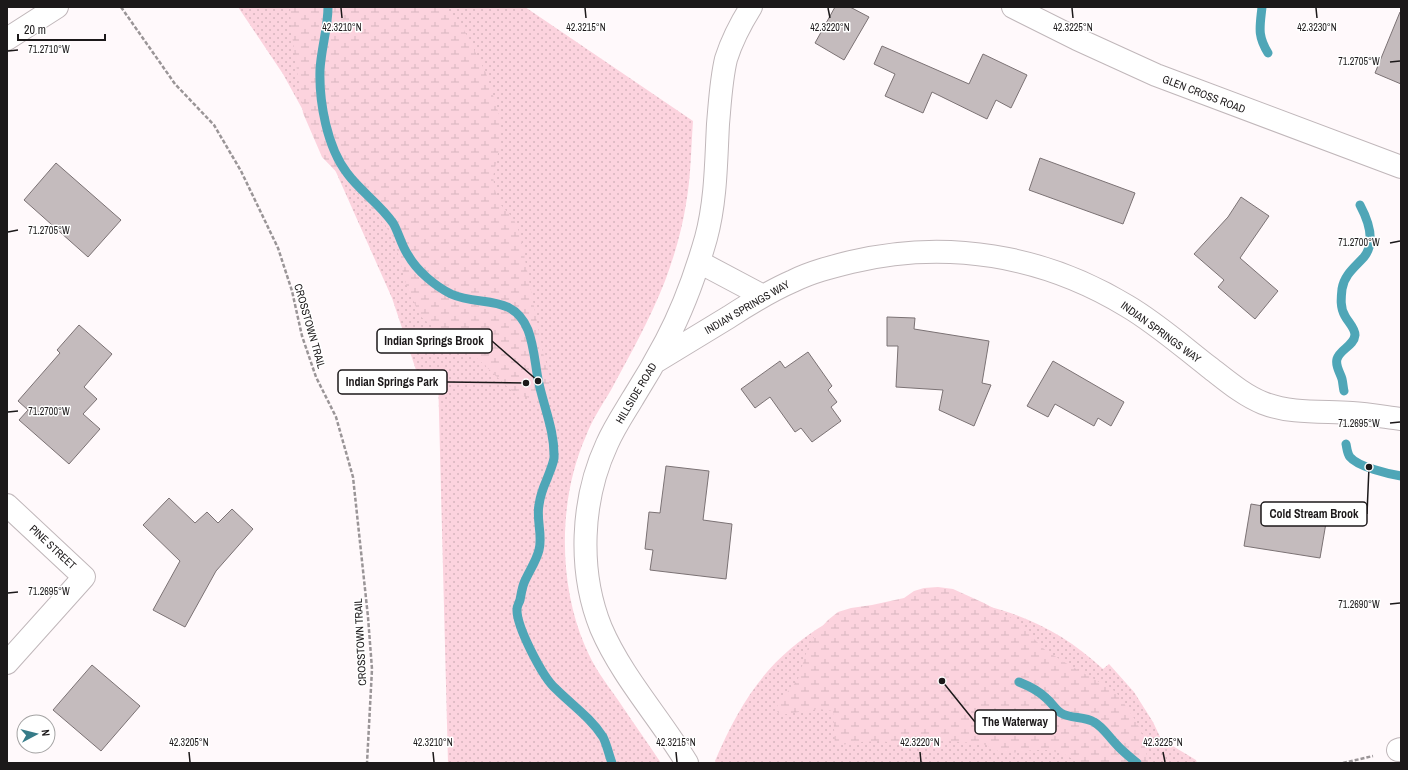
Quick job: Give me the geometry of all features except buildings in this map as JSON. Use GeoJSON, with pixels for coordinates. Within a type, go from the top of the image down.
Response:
{"type":"FeatureCollection","features":[{"type":"Feature","properties":{"kind":"street"},"geometry":{"type":"LineString","coordinates":[[7,39],[58,7]]}},
{"type":"Feature","properties":{"kind":"street","name":"HILLSIDE ROAD"},"geometry":{"type":"LineString","coordinates":[[687,763],[624,670],[608,643],[597,616],[587,570],[587,517],[596,472],[614,430],[654,362],[677,319],[699,262],[712,210],[723,73],[730,46],[751,7]]}},
{"type":"Feature","properties":{"kind":"street","name":"GLEN CROSS ROAD"},"geometry":{"type":"LineString","coordinates":[[1013,7],[1090,45],[1156,75],[1401,167]]}},
{"type":"Feature","properties":{"kind":"street","name":"INDIAN SPRINGS WAY"},"geometry":{"type":"LineString","coordinates":[[654,362],[763,296],[822,269],[881,256],[898,254],[970,252],[1004,257],[1058,273],[1111,296],[1162,329],[1234,387],[1264,403],[1289,409],[1352,413],[1401,419]]}},
{"type":"Feature","properties":{"kind":"street"},"geometry":{"type":"LineString","coordinates":[[699,262],[763,296]]}},
{"type":"Feature","properties":{"kind":"street","name":"PINE STREET"},"geometry":{"type":"LineString","coordinates":[[7,505],[84,577],[7,662]]}},
{"type":"Feature","properties":{"kind":"path","name":"CROSSTOWN TRAIL"},"geometry":{"type":"LineString","coordinates":[[121,7],[175,84],[214,125],[241,171],[278,248],[292,291],[302,336],[316,377],[336,417],[354,477],[368,617],[372,669],[367,763]]}},
{"type":"Feature","properties":{"kind":"path"},"geometry":{"type":"LineString","coordinates":[[1343,763],[1399,749]]}},
{"type":"Feature","properties":{"kind":"green space"},"geometry":{"type":"Polygon","coordinates":[[[238,7],[525,7],[693,121],[688,194],[675,253],[665,281],[646,323],[588,430],[570,487],[566,514],[566,568],[576,621],[585,646],[600,674],[661,763],[448,763],[438,375],[423,391],[392,298],[332,163],[283,74],[238,7]]]}},
{"type":"Feature","properties":{"kind":"green space"},"geometry":{"type":"Polygon","coordinates":[[[290,7],[440,7],[460,22],[486,73],[501,121],[501,140],[493,177],[495,190],[500,204],[513,218],[520,234],[549,377],[549,388],[544,399],[532,399],[514,393],[478,359],[446,338],[420,316],[406,284],[394,238],[374,211],[322,157],[303,113],[291,28],[290,7]]]}},
{"type":"Feature","properties":{"kind":"green space"},"geometry":{"type":"Polygon","coordinates":[[[938,587],[953,589],[984,603],[1015,620],[1044,649],[1116,692],[1136,721],[1144,737],[1148,763],[1078,763],[1066,755],[1048,750],[1011,753],[1000,752],[986,745],[934,740],[900,744],[881,741],[860,742],[835,746],[833,711],[819,709],[780,715],[776,710],[779,701],[798,679],[808,647],[817,632],[838,612],[851,608],[904,598],[914,591],[924,588],[938,587]]]}},
{"type":"Feature","properties":{"kind":"green space"},"geometry":{"type":"Polygon","coordinates":[[[987,606],[1020,616],[1049,630],[1077,647],[1103,669],[1109,664],[1134,692],[1153,722],[1161,739],[1196,760],[1197,763],[716,763],[715,761],[735,718],[759,682],[789,650],[827,623],[987,606]]]}},
{"type":"Feature","properties":{"kind":"waterway"},"geometry":{"type":"LineString","coordinates":[[328,7],[320,70],[321,96],[329,137],[340,162],[352,180],[388,216],[412,261],[427,278],[451,294],[462,298],[505,306],[522,318],[528,330],[533,348],[540,389],[551,428],[554,458],[539,502],[539,550],[523,585],[517,608],[518,617],[525,639],[544,674],[556,689],[598,730],[603,737],[612,763]]}},
{"type":"Feature","properties":{"kind":"waterway"},"geometry":{"type":"LineString","coordinates":[[1262,7],[1260,31],[1262,41],[1268,53]]}},
{"type":"Feature","properties":{"kind":"waterway"},"geometry":{"type":"LineString","coordinates":[[1344,391],[1342,379],[1337,367],[1337,359],[1350,345],[1355,335],[1354,330],[1342,310],[1342,289],[1347,275],[1364,257],[1370,245],[1370,231],[1366,217],[1360,205]]}},
{"type":"Feature","properties":{"kind":"waterway"},"geometry":{"type":"LineString","coordinates":[[1346,444],[1350,457],[1354,461],[1374,470],[1401,476]]}},
{"type":"Feature","properties":{"kind":"waterway"},"geometry":{"type":"LineString","coordinates":[[1019,682],[1040,693],[1061,713],[1090,720],[1097,724],[1137,763]]}},
{"type":"Feature","properties":{"kind":"place","name":"Indian Springs Brook"},"geometry":{"type":"Point","coordinates":[538,381]}},
{"type":"Feature","properties":{"kind":"place","name":"Indian Springs Park"},"geometry":{"type":"Point","coordinates":[526,383]}},
{"type":"Feature","properties":{"kind":"place","name":"Cold Stream Brook"},"geometry":{"type":"Point","coordinates":[1369,467]}},
{"type":"Feature","properties":{"kind":"place","name":"The Waterway"},"geometry":{"type":"Point","coordinates":[942,681]}}]}
